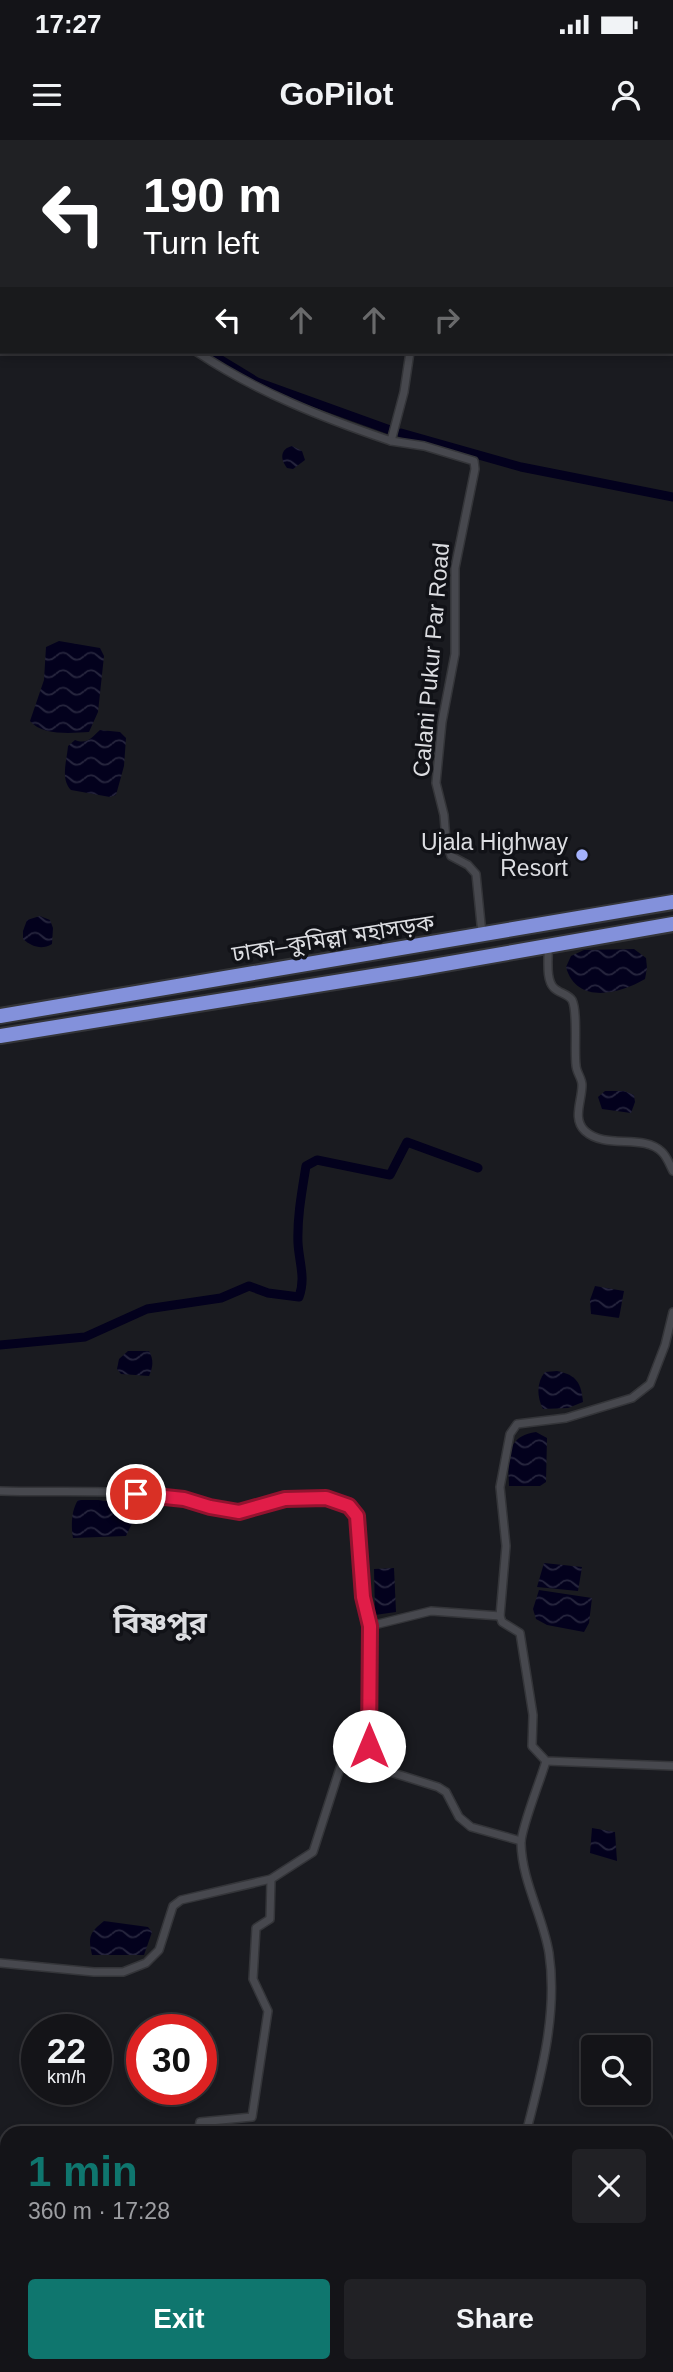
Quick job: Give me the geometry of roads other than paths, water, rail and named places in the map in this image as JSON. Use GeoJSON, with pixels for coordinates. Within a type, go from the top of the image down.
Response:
{"type":"FeatureCollection","features":[{"type":"Feature","properties":{"kind":"highway","name":"ঢাকা–কুমিল্লা মহাসড়ক"},"geometry":{"type":"LineString","coordinates":[[0,1017],[673,902]]}},
{"type":"Feature","properties":{"kind":"highway"},"geometry":{"type":"LineString","coordinates":[[0,1037],[673,923]]}},
{"type":"Feature","properties":{"kind":"street"},"geometry":{"type":"LineString","coordinates":[[200,354],[233,375],[322,417],[391,441],[404,392],[410,354]]}},
{"type":"Feature","properties":{"kind":"street","name":"Calani Pukur Par Road"},"geometry":{"type":"LineString","coordinates":[[391,441],[424,446],[474,461],[475,469],[455,568],[455,654],[442,722],[436,783],[451,856],[468,865],[476,874],[482,936]]}},
{"type":"Feature","properties":{"kind":"street"},"geometry":{"type":"LineString","coordinates":[[548,946],[551,984],[569,997],[574,1007],[576,1069],[582,1082],[578,1111],[580,1125],[588,1133],[607,1140],[656,1147],[663,1153],[673,1171]]}},
{"type":"Feature","properties":{"kind":"street"},"geometry":{"type":"LineString","coordinates":[[673,1312],[665,1345],[650,1384],[632,1398],[566,1418],[517,1424],[510,1434],[500,1487],[506,1546],[500,1616],[502,1622],[520,1633],[533,1715],[532,1746],[546,1761],[673,1766]]}},
{"type":"Feature","properties":{"kind":"street"},"geometry":{"type":"LineString","coordinates":[[0,1491],[52,1493],[88,1490],[184,1499],[239,1512],[285,1499],[326,1498],[349,1506],[357,1516],[363,1597],[370,1626],[369,1746],[387,1771],[446,1792],[459,1817],[471,1827],[521,1841]]}},
{"type":"Feature","properties":{"kind":"street"},"geometry":{"type":"LineString","coordinates":[[370,1626],[431,1611],[500,1616]]}},
{"type":"Feature","properties":{"kind":"street"},"geometry":{"type":"LineString","coordinates":[[0,1963],[94,1972],[123,1972],[146,1963],[159,1950],[173,1906],[181,1900],[271,1879],[313,1852],[341,1765],[369,1746]]}},
{"type":"Feature","properties":{"kind":"street"},"geometry":{"type":"LineString","coordinates":[[528,2126],[544,2058],[551,1997],[549,1952],[526,1873],[521,1841],[546,1761]]}},
{"type":"Feature","properties":{"kind":"street"},"geometry":{"type":"LineString","coordinates":[[199,2126],[200,2122],[252,2117],[268,2011],[253,1979],[256,1928],[270,1919],[271,1879]]}},
{"type":"Feature","properties":{"kind":"water"},"geometry":{"type":"Polygon","coordinates":[[[292,446],[302,451],[305,460],[293,469],[287,468],[282,458],[285,449],[292,446]]]}},
{"type":"Feature","properties":{"kind":"water"},"geometry":{"type":"Polygon","coordinates":[[[59,641],[100,648],[104,656],[98,712],[89,732],[49,731],[30,721],[44,680],[46,647],[59,641]]]}},
{"type":"Feature","properties":{"kind":"water"},"geometry":{"type":"Polygon","coordinates":[[[100,730],[120,732],[126,738],[124,766],[116,795],[110,797],[71,790],[66,780],[68,746],[75,740],[89,740],[100,730]]]}},
{"type":"Feature","properties":{"kind":"water"},"geometry":{"type":"Polygon","coordinates":[[[40,916],[50,920],[53,928],[52,944],[45,947],[33,946],[23,939],[27,920],[40,916]]]}},
{"type":"Feature","properties":{"kind":"water"},"geometry":{"type":"Polygon","coordinates":[[[634,949],[646,958],[645,979],[623,989],[599,993],[588,991],[571,979],[566,967],[571,956],[584,950],[634,949]]]}},
{"type":"Feature","properties":{"kind":"water"},"geometry":{"type":"Polygon","coordinates":[[[605,1091],[624,1091],[634,1095],[635,1102],[631,1113],[602,1109],[598,1097],[605,1091]]]}},
{"type":"Feature","properties":{"kind":"water"},"geometry":{"type":"Polygon","coordinates":[[[595,1286],[624,1291],[619,1318],[591,1314],[590,1300],[595,1286]]]}},
{"type":"Feature","properties":{"kind":"water"},"geometry":{"type":"Polygon","coordinates":[[[128,1351],[149,1351],[152,1364],[149,1376],[121,1374],[117,1369],[119,1359],[128,1351]]]}},
{"type":"Feature","properties":{"kind":"water"},"geometry":{"type":"Polygon","coordinates":[[[557,1371],[577,1381],[583,1402],[568,1408],[543,1409],[539,1395],[540,1381],[545,1372],[557,1371]]]}},
{"type":"Feature","properties":{"kind":"water"},"geometry":{"type":"Polygon","coordinates":[[[536,1432],[547,1438],[546,1482],[540,1486],[509,1486],[510,1451],[519,1438],[536,1432]]]}},
{"type":"Feature","properties":{"kind":"water"},"geometry":{"type":"Polygon","coordinates":[[[78,1500],[135,1505],[137,1513],[126,1536],[73,1538],[72,1519],[78,1500]]]}},
{"type":"Feature","properties":{"kind":"water"},"geometry":{"type":"Polygon","coordinates":[[[544,1563],[582,1567],[578,1591],[537,1587],[544,1563]]]}},
{"type":"Feature","properties":{"kind":"water"},"geometry":{"type":"Polygon","coordinates":[[[394,1568],[396,1612],[375,1615],[374,1569],[394,1568]]]}},
{"type":"Feature","properties":{"kind":"water"},"geometry":{"type":"Polygon","coordinates":[[[539,1590],[592,1598],[589,1623],[584,1632],[547,1625],[536,1619],[533,1609],[539,1590]]]}},
{"type":"Feature","properties":{"kind":"water"},"geometry":{"type":"Polygon","coordinates":[[[592,1828],[615,1832],[617,1861],[590,1853],[592,1828]]]}},
{"type":"Feature","properties":{"kind":"water"},"geometry":{"type":"Polygon","coordinates":[[[104,1921],[148,1927],[152,1932],[144,1955],[92,1955],[91,1936],[104,1921]]]}},
{"type":"Feature","properties":{"kind":"waterway"},"geometry":{"type":"LineString","coordinates":[[211,354],[257,382],[390,430]]}},
{"type":"Feature","properties":{"kind":"waterway"},"geometry":{"type":"LineString","coordinates":[[401,433],[521,467],[673,497]]}},
{"type":"Feature","properties":{"kind":"waterway"},"geometry":{"type":"LineString","coordinates":[[0,1345],[85,1337],[147,1309],[221,1298],[249,1286],[268,1293],[299,1297],[302,1277],[298,1243],[300,1204],[306,1166],[317,1160],[390,1175],[407,1142],[478,1168]]}},
{"type":"Feature","properties":{"kind":"place","name":"Ujala Highway Resort"},"geometry":{"type":"Point","coordinates":[582,855]}},
{"type":"Feature","properties":{"kind":"district","name":"বিষ্ণপুর"},"geometry":{"type":"Point","coordinates":[160,1622]}}]}
